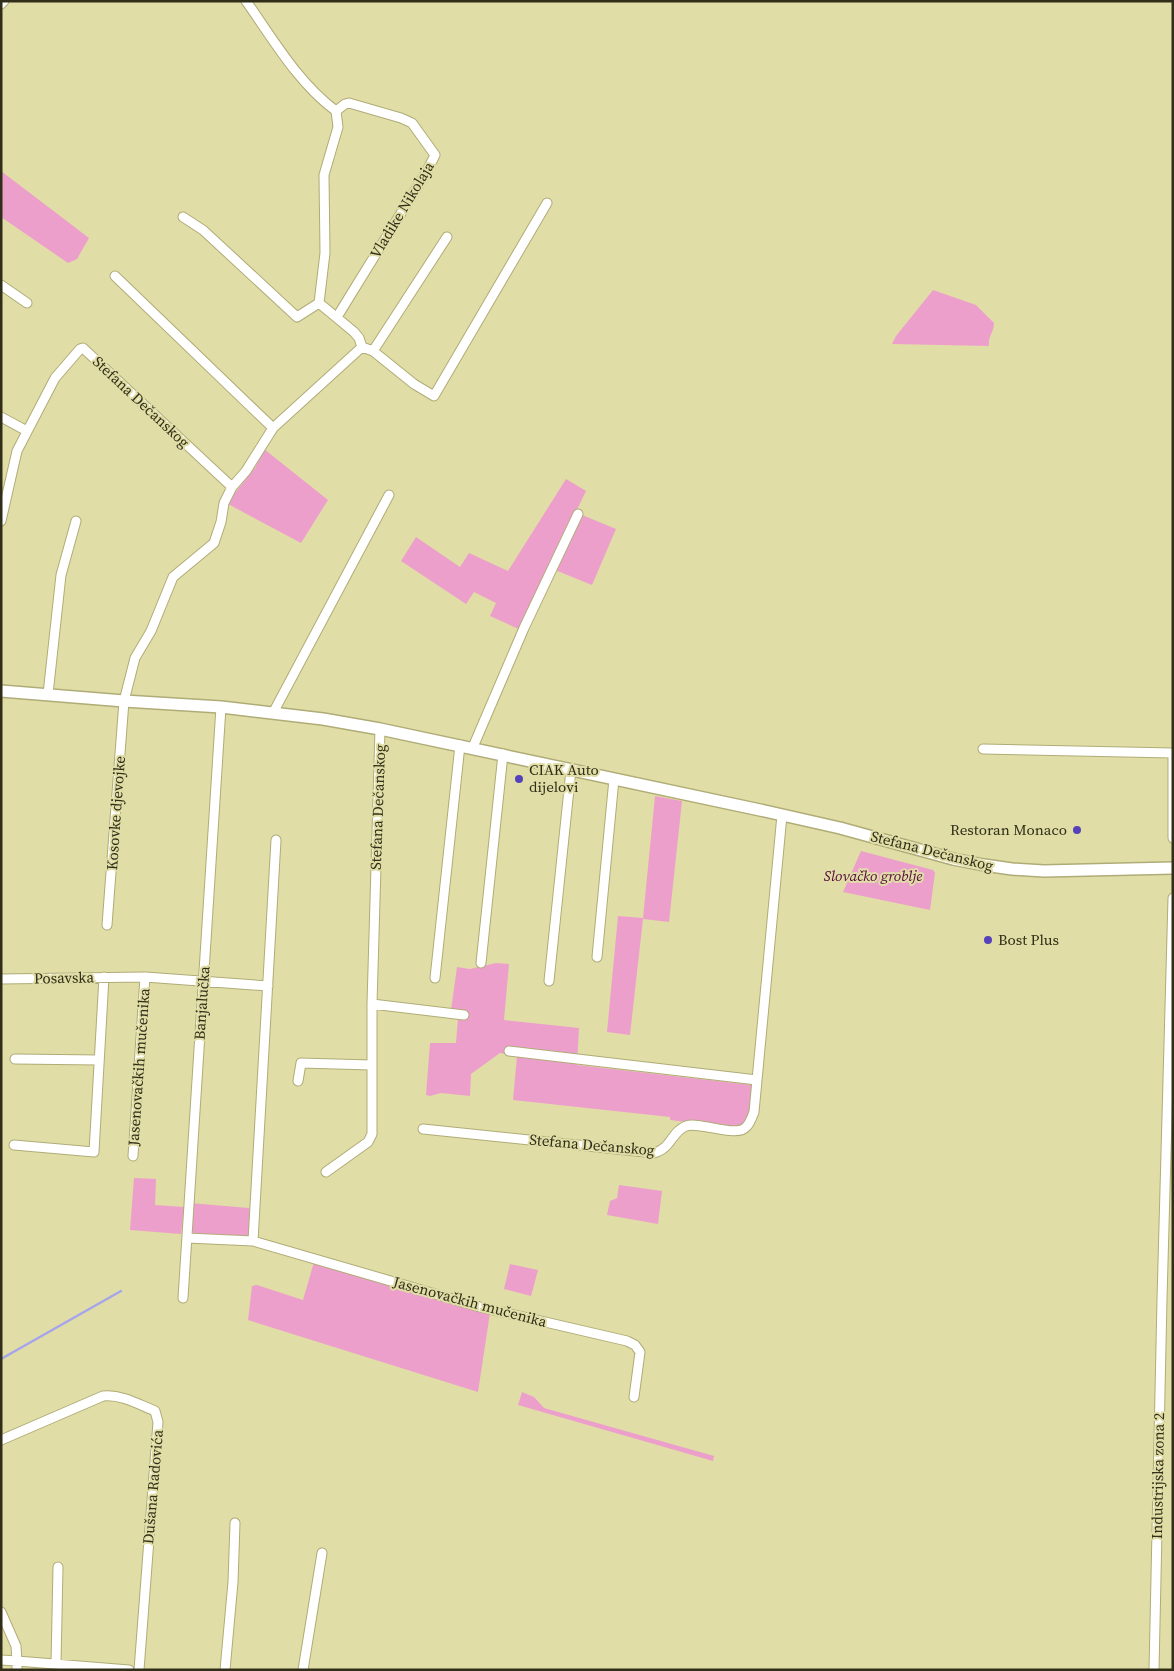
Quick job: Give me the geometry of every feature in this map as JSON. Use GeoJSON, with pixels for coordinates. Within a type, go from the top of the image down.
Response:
{"type":"FeatureCollection","features":[{"type":"Feature","properties":{"kind":"main road","name":"Stefana Dečanskog"},"geometry":{"type":"LineString","coordinates":[[1,691],[220,707],[380,729],[472,747],[840,828],[953,859],[1012,869],[1049,871],[1173,868]]}},
{"type":"Feature","properties":{"kind":"street"},"geometry":{"type":"LineString","coordinates":[[1,4],[4,1]]}},
{"type":"Feature","properties":{"kind":"street"},"geometry":{"type":"LineString","coordinates":[[184,217],[203,230],[297,317],[319,302],[325,253],[324,175],[338,127],[336,111],[323,101],[306,82],[246,1]]}},
{"type":"Feature","properties":{"kind":"street","name":"Vladike Nikolaja"},"geometry":{"type":"LineString","coordinates":[[336,111],[350,103],[401,118],[415,125],[435,154],[427,171],[337,317]]}},
{"type":"Feature","properties":{"kind":"street"},"geometry":{"type":"LineString","coordinates":[[362,347],[373,351],[414,384],[434,396],[548,203]]}},
{"type":"Feature","properties":{"kind":"street"},"geometry":{"type":"LineString","coordinates":[[373,351],[446,237]]}},
{"type":"Feature","properties":{"kind":"street"},"geometry":{"type":"LineString","coordinates":[[115,276],[273,428]]}},
{"type":"Feature","properties":{"kind":"street"},"geometry":{"type":"LineString","coordinates":[[1,285],[27,303]]}},
{"type":"Feature","properties":{"kind":"street"},"geometry":{"type":"LineString","coordinates":[[319,302],[354,332],[359,338],[362,347]]}},
{"type":"Feature","properties":{"kind":"street"},"geometry":{"type":"LineString","coordinates":[[124,701],[135,658],[151,631],[173,577],[214,543],[221,522],[224,503],[232,487],[246,471],[273,428],[362,347]]}},
{"type":"Feature","properties":{"kind":"street","name":"Stefana Dečanskog"},"geometry":{"type":"LineString","coordinates":[[1,521],[17,451],[56,378],[80,349],[83,348],[232,487]]}},
{"type":"Feature","properties":{"kind":"street"},"geometry":{"type":"LineString","coordinates":[[1,418],[28,431]]}},
{"type":"Feature","properties":{"kind":"street"},"geometry":{"type":"LineString","coordinates":[[273,713],[389,495]]}},
{"type":"Feature","properties":{"kind":"street"},"geometry":{"type":"LineString","coordinates":[[472,747],[524,628],[578,514]]}},
{"type":"Feature","properties":{"kind":"street"},"geometry":{"type":"LineString","coordinates":[[48,694],[61,575],[76,521]]}},
{"type":"Feature","properties":{"kind":"street","name":"Kosovke djevojke"},"geometry":{"type":"LineString","coordinates":[[107,925],[124,701]]}},
{"type":"Feature","properties":{"kind":"street","name":"Banjalučka"},"geometry":{"type":"LineString","coordinates":[[183,1298],[220,707]]}},
{"type":"Feature","properties":{"kind":"street","name":"Stefana Dečanskog"},"geometry":{"type":"LineString","coordinates":[[326,1172],[368,1142],[372,1134],[372,1004],[380,729]]}},
{"type":"Feature","properties":{"kind":"street"},"geometry":{"type":"LineString","coordinates":[[435,978],[460,745]]}},
{"type":"Feature","properties":{"kind":"street"},"geometry":{"type":"LineString","coordinates":[[983,749],[1173,753],[1173,838]]}},
{"type":"Feature","properties":{"kind":"street"},"geometry":{"type":"LineString","coordinates":[[481,963],[503,754]]}},
{"type":"Feature","properties":{"kind":"street"},"geometry":{"type":"LineString","coordinates":[[549,981],[571,770]]}},
{"type":"Feature","properties":{"kind":"street"},"geometry":{"type":"LineString","coordinates":[[597,957],[614,779]]}},
{"type":"Feature","properties":{"kind":"street"},"geometry":{"type":"LineString","coordinates":[[509,1051],[757,1080],[782,815]]}},
{"type":"Feature","properties":{"kind":"street"},"geometry":{"type":"LineString","coordinates":[[253,1241],[276,840]]}},
{"type":"Feature","properties":{"kind":"street","name":"Industrijska zona 2"},"geometry":{"type":"LineString","coordinates":[[1154,1670],[1173,898]]}},
{"type":"Feature","properties":{"kind":"street","name":"Jasenovačkih mučenika"},"geometry":{"type":"LineString","coordinates":[[104,977],[145,977],[268,986]]}},
{"type":"Feature","properties":{"kind":"street","name":"Posavska"},"geometry":{"type":"LineString","coordinates":[[1,979],[104,977],[94,1152],[14,1145]]}},
{"type":"Feature","properties":{"kind":"street","name":"Jasenovačkih mučenika"},"geometry":{"type":"LineString","coordinates":[[133,1156],[145,977]]}},
{"type":"Feature","properties":{"kind":"street"},"geometry":{"type":"LineString","coordinates":[[372,1004],[464,1015]]}},
{"type":"Feature","properties":{"kind":"street"},"geometry":{"type":"LineString","coordinates":[[15,1059],[99,1060]]}},
{"type":"Feature","properties":{"kind":"street"},"geometry":{"type":"LineString","coordinates":[[298,1081],[301,1063],[371,1065]]}},
{"type":"Feature","properties":{"kind":"street","name":"Stefana Dečanskog"},"geometry":{"type":"LineString","coordinates":[[424,1129],[654,1153],[663,1150],[679,1130],[688,1125],[738,1131],[748,1126],[754,1112],[757,1080]]}},
{"type":"Feature","properties":{"kind":"street","name":"Jasenovačkih mučenika"},"geometry":{"type":"LineString","coordinates":[[187,1238],[253,1241],[480,1307],[626,1341],[635,1345],[640,1352],[634,1397]]}},
{"type":"Feature","properties":{"kind":"street","name":"Dušana Radovića"},"geometry":{"type":"LineString","coordinates":[[1,1440],[103,1396],[112,1395],[132,1401],[154,1411],[158,1422],[139,1670]]}},
{"type":"Feature","properties":{"kind":"street"},"geometry":{"type":"LineString","coordinates":[[225,1670],[235,1523]]}},
{"type":"Feature","properties":{"kind":"street"},"geometry":{"type":"LineString","coordinates":[[303,1670],[322,1553]]}},
{"type":"Feature","properties":{"kind":"street"},"geometry":{"type":"LineString","coordinates":[[56,1664],[58,1567]]}},
{"type":"Feature","properties":{"kind":"street"},"geometry":{"type":"LineString","coordinates":[[1,1612],[16,1646],[17,1666]]}},
{"type":"Feature","properties":{"kind":"street"},"geometry":{"type":"LineString","coordinates":[[1,1660],[17,1666],[56,1664],[129,1670]]}},
{"type":"Feature","properties":{"kind":"green space"},"geometry":{"type":"Polygon","coordinates":[[[1,171],[89,238],[77,259],[68,263],[1,217],[1,171]]]}},
{"type":"Feature","properties":{"kind":"green space"},"geometry":{"type":"Polygon","coordinates":[[[933,290],[976,305],[994,323],[989,346],[892,344],[896,336],[933,290]]]}},
{"type":"Feature","properties":{"kind":"green space"},"geometry":{"type":"Polygon","coordinates":[[[264,449],[328,500],[301,543],[228,504],[255,468],[264,449]]]}},
{"type":"Feature","properties":{"kind":"green space"},"geometry":{"type":"Polygon","coordinates":[[[566,479],[586,491],[521,630],[490,616],[496,603],[474,592],[466,604],[401,561],[416,537],[460,567],[469,553],[508,571],[566,479]]]}},
{"type":"Feature","properties":{"kind":"green space"},"geometry":{"type":"Polygon","coordinates":[[[582,515],[616,529],[592,585],[555,570],[582,515]]]}},
{"type":"Feature","properties":{"kind":"green space"},"geometry":{"type":"Polygon","coordinates":[[[655,796],[682,801],[669,922],[643,919],[630,1035],[607,1032],[618,916],[643,918],[655,796]]]}},
{"type":"Feature","properties":{"kind":"green space","name":"Slovačko groblje"},"geometry":{"type":"Polygon","coordinates":[[[861,851],[933,870],[935,873],[930,910],[843,892],[861,851]]]}},
{"type":"Feature","properties":{"kind":"green space"},"geometry":{"type":"Polygon","coordinates":[[[496,963],[509,964],[504,1020],[579,1028],[577,1065],[752,1085],[747,1119],[740,1126],[732,1128],[670,1120],[670,1117],[513,1100],[517,1056],[500,1053],[471,1074],[470,1096],[441,1093],[430,1096],[426,1095],[430,1043],[456,1043],[458,1018],[466,1019],[467,1013],[451,1010],[457,967],[470,969],[496,963]]]}},
{"type":"Feature","properties":{"kind":"green space"},"geometry":{"type":"Polygon","coordinates":[[[134,1178],[156,1179],[155,1205],[184,1207],[181,1234],[130,1230],[134,1178]]]}},
{"type":"Feature","properties":{"kind":"green space"},"geometry":{"type":"Polygon","coordinates":[[[619,1185],[662,1191],[658,1224],[607,1215],[610,1201],[617,1198],[619,1185]]]}},
{"type":"Feature","properties":{"kind":"green space"},"geometry":{"type":"Polygon","coordinates":[[[190,1203],[249,1208],[249,1237],[194,1234],[191,1229],[190,1203]]]}},
{"type":"Feature","properties":{"kind":"green space"},"geometry":{"type":"Polygon","coordinates":[[[314,1262],[490,1313],[478,1392],[248,1320],[252,1286],[257,1285],[303,1300],[314,1262]]]}},
{"type":"Feature","properties":{"kind":"green space"},"geometry":{"type":"Polygon","coordinates":[[[510,1264],[538,1270],[531,1296],[504,1289],[510,1264]]]}},
{"type":"Feature","properties":{"kind":"green space"},"geometry":{"type":"Polygon","coordinates":[[[522,1392],[534,1397],[544,1408],[714,1456],[713,1461],[518,1405],[522,1392]]]}},
{"type":"Feature","properties":{"kind":"waterway"},"geometry":{"type":"LineString","coordinates":[[1,1359],[121,1291]]}},
{"type":"Feature","properties":{"kind":"place","name":"CIAK Auto dijelovi"},"geometry":{"type":"Point","coordinates":[519,779]}},
{"type":"Feature","properties":{"kind":"place","name":"Restoran Monaco"},"geometry":{"type":"Point","coordinates":[1077,830]}},
{"type":"Feature","properties":{"kind":"place","name":"Bost Plus"},"geometry":{"type":"Point","coordinates":[988,940]}}]}
